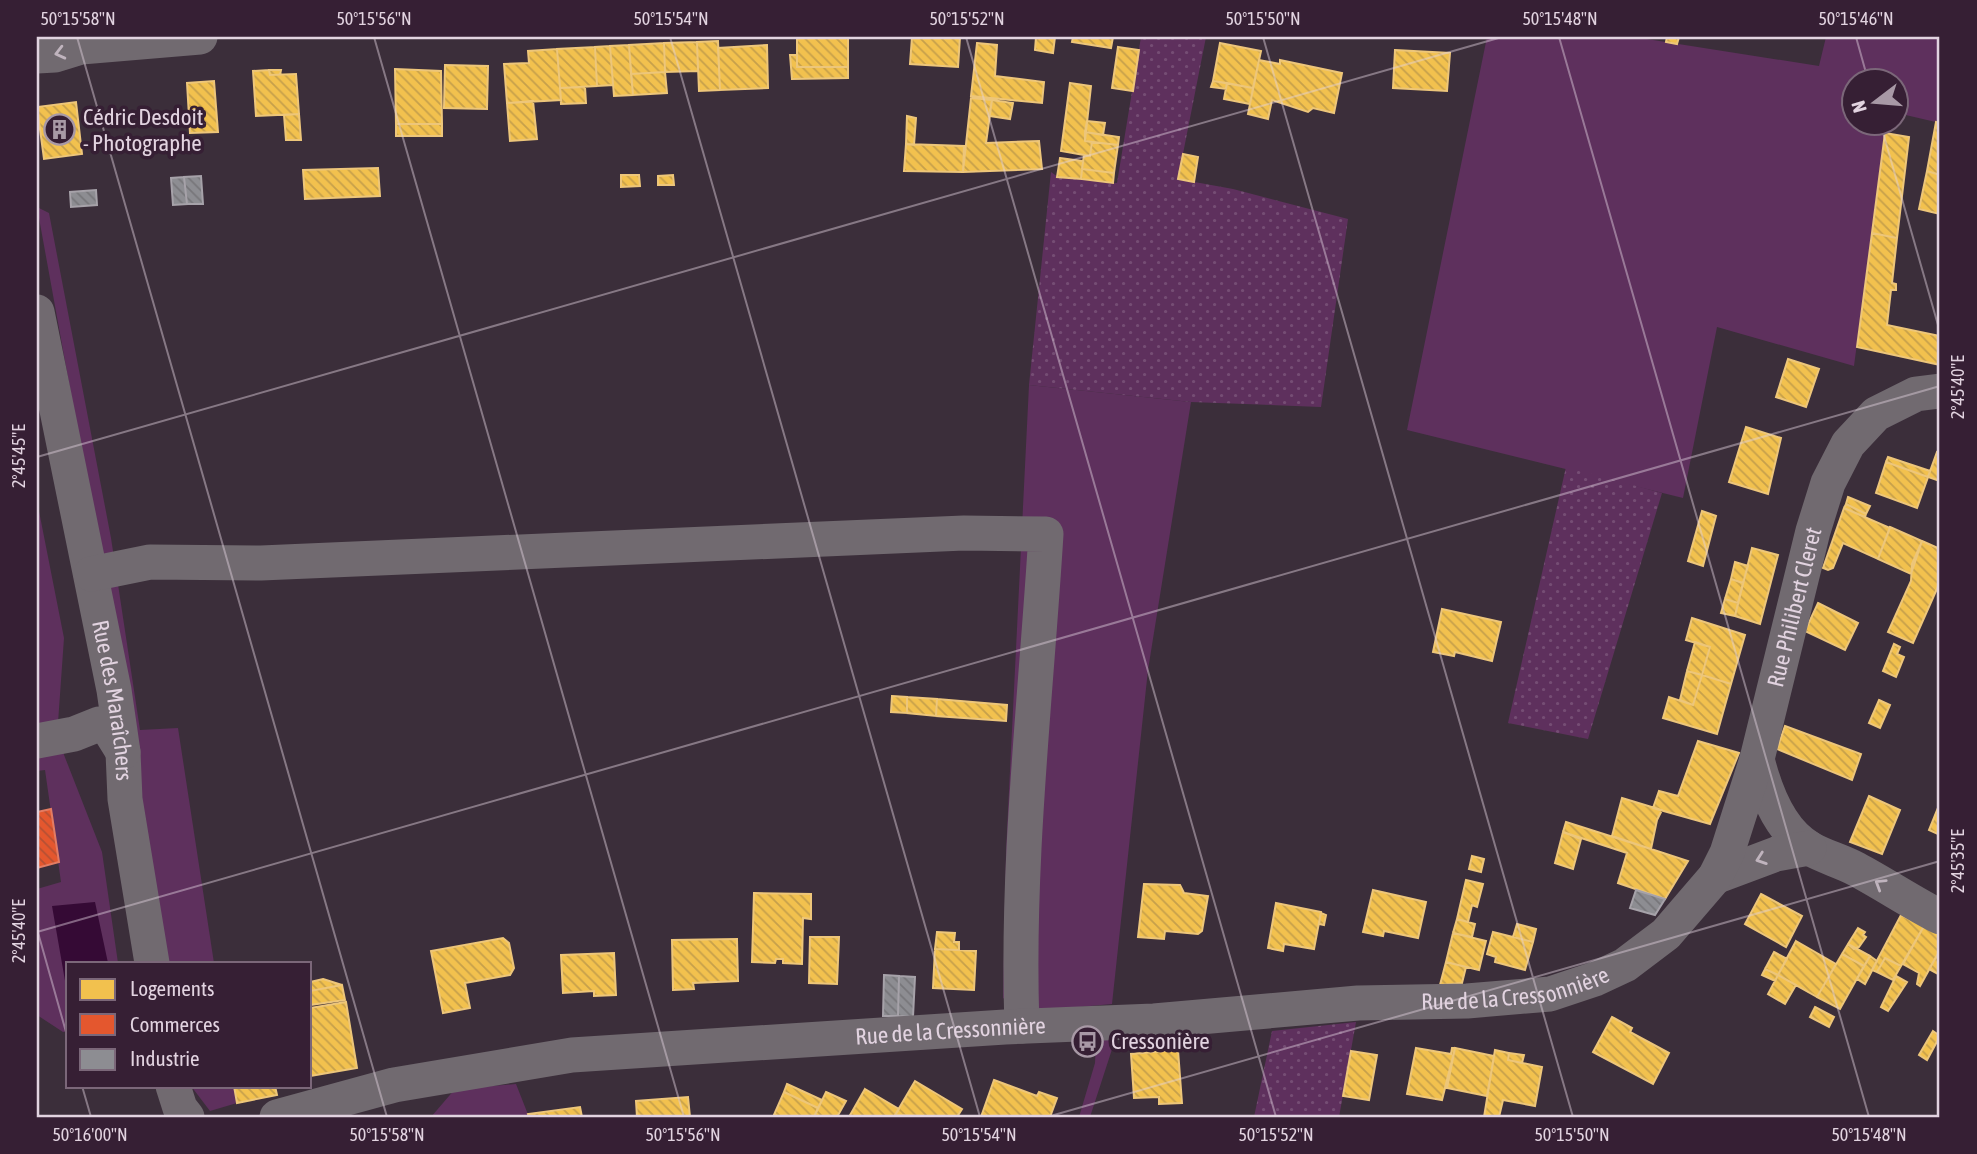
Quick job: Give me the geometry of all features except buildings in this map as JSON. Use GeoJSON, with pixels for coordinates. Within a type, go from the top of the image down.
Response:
{"type":"FeatureCollection","features":[{"type":"Feature","properties":{"kind":"street"},"geometry":{"type":"LineString","coordinates":[[37,56],[55,55],[81,47],[200,37]]}},
{"type":"Feature","properties":{"kind":"street","name":"Rue des Maraîchers"},"geometry":{"type":"LineString","coordinates":[[37,312],[123,752],[125,799],[152,962]]}},
{"type":"Feature","properties":{"kind":"street","name":"Rue Philibert Cleret"},"geometry":{"type":"LineString","coordinates":[[1716,877],[1757,759],[1813,531],[1828,483],[1848,444],[1876,414],[1916,394],[1940,391]]}},
{"type":"Feature","properties":{"kind":"street"},"geometry":{"type":"LineString","coordinates":[[93,588],[150,562],[261,563],[908,535],[1046,534],[1027,824],[1020,980],[1022,1026]]}},
{"type":"Feature","properties":{"kind":"street","name":"Rue des Maraîchers"},"geometry":{"type":"LineString","coordinates":[[93,588],[92,690],[87,729],[125,799]]}},
{"type":"Feature","properties":{"kind":"street"},"geometry":{"type":"LineString","coordinates":[[37,741],[87,729],[110,731],[123,752]]}},
{"type":"Feature","properties":{"kind":"street"},"geometry":{"type":"LineString","coordinates":[[1757,759],[1772,803],[1785,825],[1808,848],[1856,869],[1940,917]]}},
{"type":"Feature","properties":{"kind":"street"},"geometry":{"type":"LineString","coordinates":[[1716,877],[1776,854],[1808,848]]}},
{"type":"Feature","properties":{"kind":"street","name":"Rue de la Cressonnière"},"geometry":{"type":"LineString","coordinates":[[277,1117],[394,1085],[572,1055],[1022,1026],[1154,1021],[1358,1003],[1467,1002],[1550,994],[1595,979],[1625,965],[1666,934],[1716,877]]}},
{"type":"Feature","properties":{"kind":"street"},"geometry":{"type":"LineString","coordinates":[[174,1088],[180,1108],[187,1117]]}},
{"type":"Feature","properties":{"kind":"shaded area"},"geometry":{"type":"Polygon","coordinates":[[[1141,37],[1206,37],[1178,179],[1233,189],[1348,219],[1321,407],[1191,402],[1029,385],[1051,172],[1058,177],[1117,183],[1141,37]]]}},
{"type":"Feature","properties":{"kind":"shaded area"},"geometry":{"type":"Polygon","coordinates":[[[1487,37],[1634,37],[1819,66],[1826,37],[1940,37],[1940,123],[1910,116],[1910,66],[1840,66],[1840,136],[1884,136],[1854,366],[1717,327],[1683,498],[1407,430],[1487,37]]]}},
{"type":"Feature","properties":{"kind":"shaded area"},"geometry":{"type":"Polygon","coordinates":[[[37,207],[49,213],[111,538],[140,730],[178,728],[214,962],[165,962],[83,460],[37,207]]]}},
{"type":"Feature","properties":{"kind":"shaded area"},"geometry":{"type":"Polygon","coordinates":[[[1029,385],[1191,402],[1148,670],[1112,1004],[1025,1012],[1003,998],[1006,852],[1029,385]]]}},
{"type":"Feature","properties":{"kind":"shaded area"},"geometry":{"type":"Polygon","coordinates":[[[1566,467],[1662,493],[1588,739],[1508,723],[1566,467]]]}},
{"type":"Feature","properties":{"kind":"shaded area"},"geometry":{"type":"Polygon","coordinates":[[[37,501],[64,638],[57,737],[102,852],[118,962],[66,962],[66,1031],[63,1032],[37,1015],[37,889],[61,882],[45,770],[37,771],[37,501]]]}},
{"type":"Feature","properties":{"kind":"shaded area"},"geometry":{"type":"Polygon","coordinates":[[[95,902],[108,962],[66,962],[66,986],[52,906],[95,902]]]}},
{"type":"Feature","properties":{"kind":"shaded area"},"geometry":{"type":"Polygon","coordinates":[[[1356,1022],[1339,1117],[1254,1117],[1272,1031],[1356,1022]]]}},
{"type":"Feature","properties":{"kind":"shaded area"},"geometry":{"type":"Polygon","coordinates":[[[1116,1037],[1090,1117],[1079,1117],[1095,1063],[1096,1041],[1116,1037]]]}},
{"type":"Feature","properties":{"kind":"shaded area"},"geometry":{"type":"Polygon","coordinates":[[[516,1084],[529,1117],[431,1117],[455,1089],[516,1084]]]}},
{"type":"Feature","properties":{"kind":"shaded area"},"geometry":{"type":"Polygon","coordinates":[[[193,1088],[234,1088],[237,1103],[210,1111],[193,1088]]]}},
{"type":"Feature","properties":{"kind":"place","name":"Cédric Desdoit - Photographe"},"geometry":{"type":"Point","coordinates":[60,130]}},
{"type":"Feature","properties":{"kind":"place","name":"Cressonière"},"geometry":{"type":"Point","coordinates":[1088,1041]}}]}
